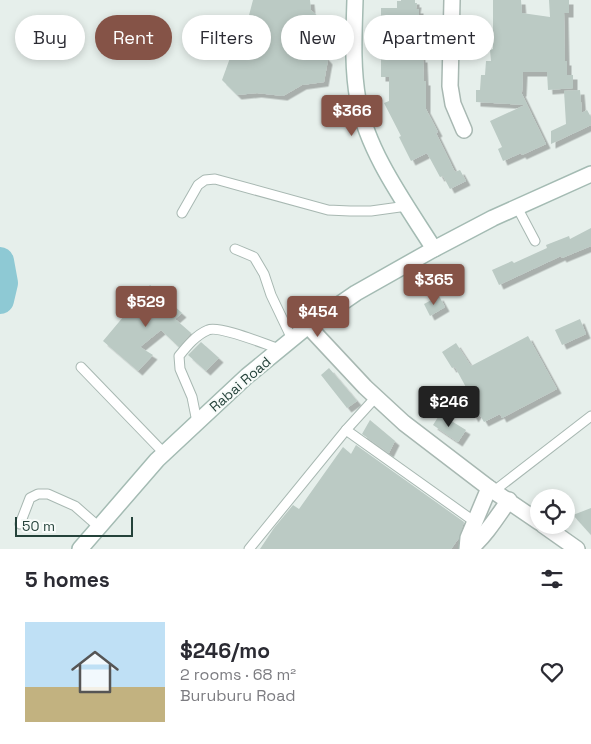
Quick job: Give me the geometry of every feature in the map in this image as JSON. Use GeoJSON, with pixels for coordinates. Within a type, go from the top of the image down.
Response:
{"type":"FeatureCollection","features":[{"type":"Feature","properties":{"kind":"street"},"geometry":{"type":"LineString","coordinates":[[355,0],[354,76],[358,101],[367,133],[383,167],[434,249]]}},
{"type":"Feature","properties":{"kind":"street"},"geometry":{"type":"LineString","coordinates":[[452,0],[450,86],[453,104],[464,130]]}},
{"type":"Feature","properties":{"kind":"street","name":"Rabai Road"},"geometry":{"type":"LineString","coordinates":[[80,549],[164,453],[246,376],[308,326],[356,293],[434,249],[493,218],[591,174]]}},
{"type":"Feature","properties":{"kind":"street"},"geometry":{"type":"LineString","coordinates":[[308,326],[365,387],[404,423],[492,490],[530,515]]}},
{"type":"Feature","properties":{"kind":"street"},"geometry":{"type":"LineString","coordinates":[[473,546],[475,522],[492,490]]}},
{"type":"Feature","properties":{"kind":"street"},"geometry":{"type":"LineString","coordinates":[[473,546],[509,500]]}},
{"type":"Feature","properties":{"kind":"street"},"geometry":{"type":"LineString","coordinates":[[556,534],[577,549]]}},
{"type":"Feature","properties":{"kind":"lane"},"geometry":{"type":"LineString","coordinates":[[182,213],[198,185],[205,180],[215,179],[328,210],[371,211],[407,206]]}},
{"type":"Feature","properties":{"kind":"lane"},"geometry":{"type":"LineString","coordinates":[[517,207],[535,241]]}},
{"type":"Feature","properties":{"kind":"lane"},"geometry":{"type":"LineString","coordinates":[[235,248],[254,257],[264,274],[271,295],[292,339]]}},
{"type":"Feature","properties":{"kind":"lane"},"geometry":{"type":"LineString","coordinates":[[197,422],[192,397],[180,369],[179,356],[199,335],[210,328],[224,330],[280,349]]}},
{"type":"Feature","properties":{"kind":"lane"},"geometry":{"type":"LineString","coordinates":[[81,367],[164,453]]}},
{"type":"Feature","properties":{"kind":"lane"},"geometry":{"type":"LineString","coordinates":[[249,549],[346,430],[376,397]]}},
{"type":"Feature","properties":{"kind":"lane"},"geometry":{"type":"LineString","coordinates":[[492,490],[591,416]]}},
{"type":"Feature","properties":{"kind":"lane"},"geometry":{"type":"LineString","coordinates":[[346,430],[475,522]]}},
{"type":"Feature","properties":{"kind":"lane"},"geometry":{"type":"LineString","coordinates":[[20,524],[30,498],[38,494],[48,494],[75,506],[99,527]]}},
{"type":"Feature","properties":{"kind":"building"},"geometry":{"type":"Polygon","coordinates":[[[253,0],[310,0],[311,10],[316,15],[281,15],[281,60],[328,60],[324,82],[302,85],[283,96],[257,93],[237,95],[222,80],[229,60],[271,60],[271,15],[249,15],[253,0]]]}},
{"type":"Feature","properties":{"kind":"building"},"geometry":{"type":"Polygon","coordinates":[[[415,0],[415,3],[417,3],[416,9],[419,9],[419,15],[381,15],[381,8],[397,8],[397,1],[415,0]]]}},
{"type":"Feature","properties":{"kind":"building"},"geometry":{"type":"Polygon","coordinates":[[[493,0],[521,0],[522,13],[550,17],[549,0],[569,0],[569,13],[564,13],[565,61],[567,61],[567,75],[573,75],[573,88],[548,90],[547,72],[523,72],[521,92],[546,144],[503,161],[498,149],[502,147],[490,121],[525,105],[476,102],[476,90],[480,90],[481,75],[485,75],[486,61],[494,60],[493,0]]]}},
{"type":"Feature","properties":{"kind":"building"},"geometry":{"type":"Polygon","coordinates":[[[381,60],[423,60],[424,81],[426,81],[426,109],[455,172],[460,170],[466,181],[450,189],[443,176],[440,177],[427,153],[411,161],[384,103],[389,101],[389,77],[381,77],[381,60]]]}},
{"type":"Feature","properties":{"kind":"building"},"geometry":{"type":"Polygon","coordinates":[[[580,90],[582,113],[587,110],[591,117],[591,125],[551,144],[551,131],[566,124],[564,91],[580,90]]]}},
{"type":"Feature","properties":{"kind":"building"},"geometry":{"type":"Polygon","coordinates":[[[591,228],[591,246],[562,258],[561,256],[499,285],[492,270],[512,261],[514,263],[547,248],[546,245],[569,236],[570,239],[591,228]]]}},
{"type":"Feature","properties":{"kind":"building"},"geometry":{"type":"Polygon","coordinates":[[[150,285],[182,313],[175,319],[191,333],[179,347],[161,330],[140,347],[153,355],[138,371],[103,341],[150,285]]]}},
{"type":"Feature","properties":{"kind":"building"},"geometry":{"type":"Polygon","coordinates":[[[439,296],[445,307],[430,316],[424,304],[439,296]]]}},
{"type":"Feature","properties":{"kind":"building"},"geometry":{"type":"Polygon","coordinates":[[[580,319],[586,334],[562,345],[555,330],[580,319]]]}},
{"type":"Feature","properties":{"kind":"building"},"geometry":{"type":"Polygon","coordinates":[[[528,336],[557,389],[502,418],[500,414],[484,422],[478,412],[474,418],[462,395],[468,391],[455,367],[452,368],[442,352],[456,343],[471,366],[528,336]]]}},
{"type":"Feature","properties":{"kind":"building"},"geometry":{"type":"Polygon","coordinates":[[[201,342],[219,358],[206,371],[188,355],[201,342]]]}},
{"type":"Feature","properties":{"kind":"building"},"geometry":{"type":"Polygon","coordinates":[[[329,368],[357,401],[347,408],[321,375],[329,368]]]}},
{"type":"Feature","properties":{"kind":"building"},"geometry":{"type":"Polygon","coordinates":[[[440,414],[466,430],[458,442],[433,425],[440,414]]]}},
{"type":"Feature","properties":{"kind":"building"},"geometry":{"type":"Polygon","coordinates":[[[370,420],[395,441],[389,453],[362,434],[370,420]]]}},
{"type":"Feature","properties":{"kind":"building"},"geometry":{"type":"Polygon","coordinates":[[[356,445],[464,522],[459,538],[451,549],[260,549],[293,505],[299,509],[343,447],[351,454],[356,445]]]}},
{"type":"Feature","properties":{"kind":"building"},"geometry":{"type":"Polygon","coordinates":[[[591,508],[591,535],[575,517],[575,514],[591,508]]]}},
{"type":"Feature","properties":{"kind":"waterway"},"geometry":{"type":"LineString","coordinates":[[0,261],[4,283],[0,300]]}}]}
